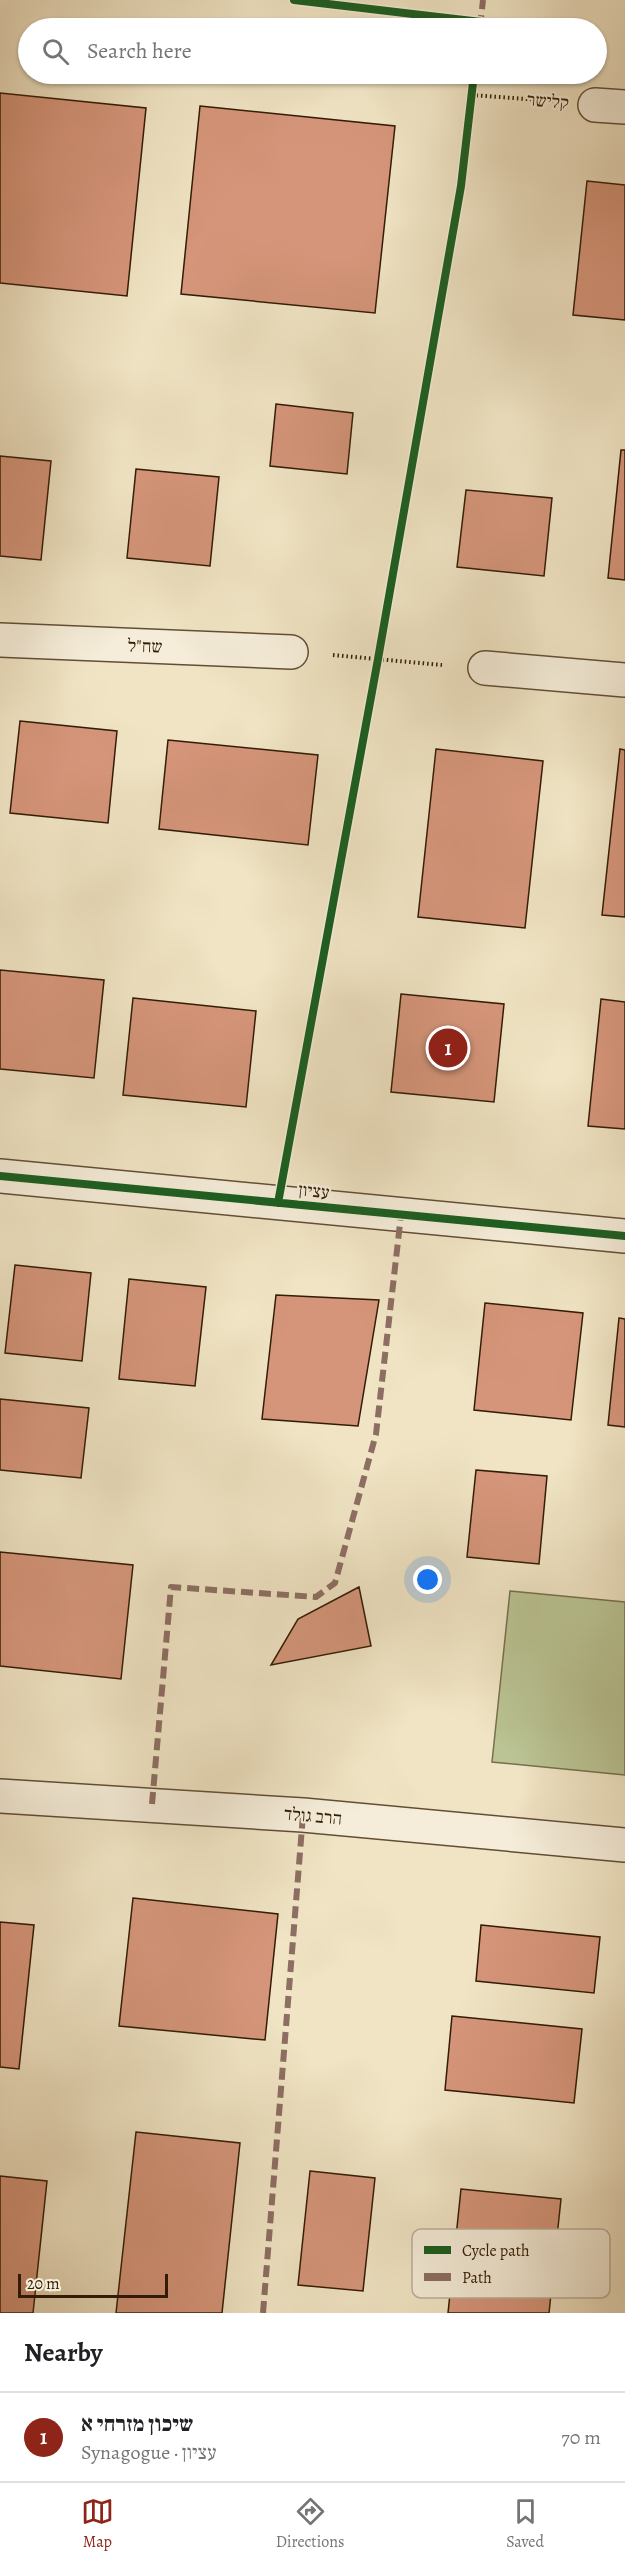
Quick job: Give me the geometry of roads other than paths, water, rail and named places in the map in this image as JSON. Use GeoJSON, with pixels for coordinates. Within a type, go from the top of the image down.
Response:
{"type":"FeatureCollection","features":[{"type":"Feature","properties":{"kind":"street","name":"שח\"ל"},"geometry":{"type":"LineString","coordinates":[[0,640],[291,652]]}},
{"type":"Feature","properties":{"kind":"street"},"geometry":{"type":"LineString","coordinates":[[485,668],[625,680]]}},
{"type":"Feature","properties":{"kind":"street","name":"עציון"},"geometry":{"type":"LineString","coordinates":[[0,1176],[625,1236]]}},
{"type":"Feature","properties":{"kind":"street","name":"הרב גולד"},"geometry":{"type":"LineString","coordinates":[[0,1796],[303,1815],[625,1845]]}},
{"type":"Feature","properties":{"kind":"place","name":"שיכון מזרחי א"},"geometry":{"type":"Point","coordinates":[448,1048]}}]}
